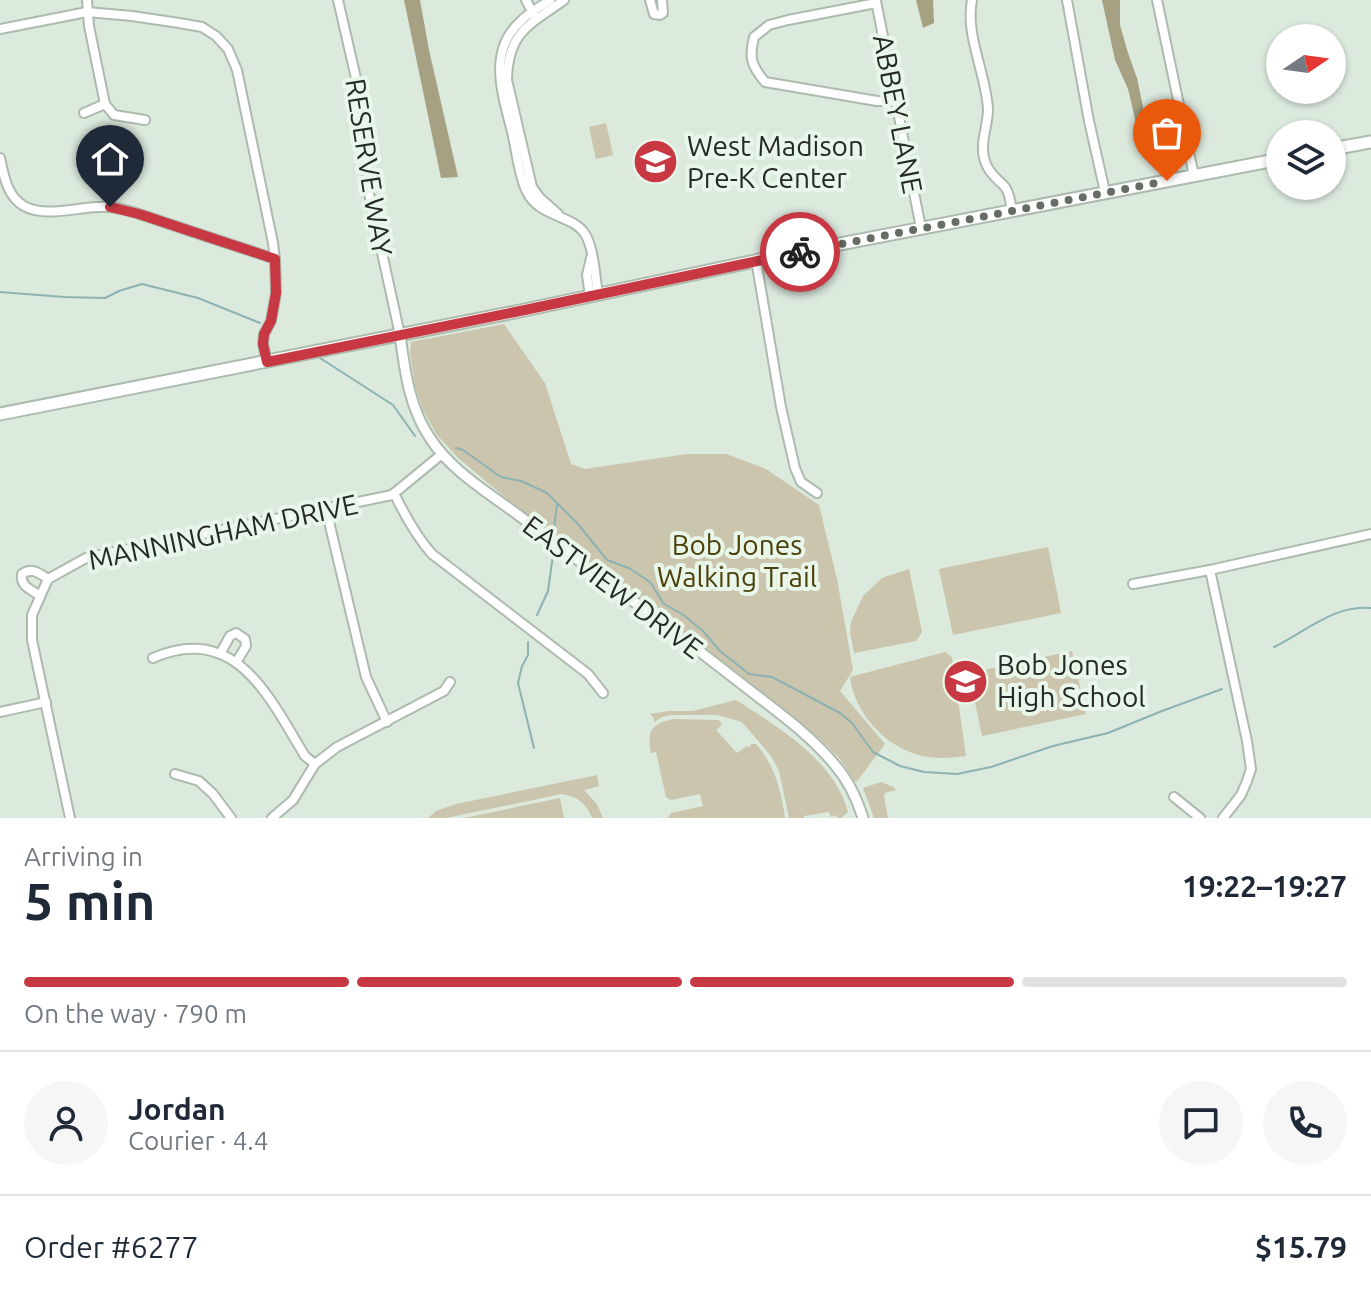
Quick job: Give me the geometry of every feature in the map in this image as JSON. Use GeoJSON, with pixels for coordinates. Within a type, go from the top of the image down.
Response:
{"type":"FeatureCollection","features":[{"type":"Feature","properties":{"kind":"main road"},"geometry":{"type":"LineString","coordinates":[[1346,146],[1371,142]]}},
{"type":"Feature","properties":{"kind":"main road"},"geometry":{"type":"LineString","coordinates":[[0,414],[520,311],[756,260],[1266,162]]}},
{"type":"Feature","properties":{"kind":"street"},"geometry":{"type":"LineString","coordinates":[[87,0],[105,104],[114,115],[145,120]]}},
{"type":"Feature","properties":{"kind":"street","name":"RESERVE WAY"},"geometry":{"type":"LineString","coordinates":[[338,0],[367,126],[368,189],[400,335]]}},
{"type":"Feature","properties":{"kind":"street"},"geometry":{"type":"LineString","coordinates":[[526,0],[534,16]]}},
{"type":"Feature","properties":{"kind":"street"},"geometry":{"type":"LineString","coordinates":[[534,16],[550,0]]}},
{"type":"Feature","properties":{"kind":"street"},"geometry":{"type":"LineString","coordinates":[[564,0],[519,22],[508,36],[501,55],[499,76],[527,193],[548,213],[583,231],[592,257],[587,275],[594,295]]}},
{"type":"Feature","properties":{"kind":"street"},"geometry":{"type":"LineString","coordinates":[[650,0],[654,14],[660,15],[663,13],[662,0]]}},
{"type":"Feature","properties":{"kind":"street"},"geometry":{"type":"LineString","coordinates":[[972,0],[969,14],[988,113],[983,137],[985,161],[996,180],[1007,189],[1012,210]]}},
{"type":"Feature","properties":{"kind":"street"},"geometry":{"type":"LineString","coordinates":[[1067,0],[1105,192]]}},
{"type":"Feature","properties":{"kind":"street"},"geometry":{"type":"LineString","coordinates":[[1157,0],[1194,176]]}},
{"type":"Feature","properties":{"kind":"street"},"geometry":{"type":"LineString","coordinates":[[876,2],[769,25],[754,37],[750,54],[755,70],[765,82],[877,101],[896,101]]}},
{"type":"Feature","properties":{"kind":"street","name":"ABBEY LANE"},"geometry":{"type":"LineString","coordinates":[[876,2],[921,228]]}},
{"type":"Feature","properties":{"kind":"street"},"geometry":{"type":"LineString","coordinates":[[0,29],[87,12],[202,27],[228,49],[237,70],[250,126],[275,259],[276,293],[263,344],[267,362]]}},
{"type":"Feature","properties":{"kind":"street"},"geometry":{"type":"LineString","coordinates":[[84,113],[105,104]]}},
{"type":"Feature","properties":{"kind":"street"},"geometry":{"type":"LineString","coordinates":[[0,158],[10,193],[34,211],[50,213],[110,207],[275,259]]}},
{"type":"Feature","properties":{"kind":"street"},"geometry":{"type":"LineString","coordinates":[[756,260],[781,407],[795,468],[801,482],[817,493]]}},
{"type":"Feature","properties":{"kind":"street","name":"EASTVIEW DRIVE"},"geometry":{"type":"LineString","coordinates":[[400,335],[413,405],[429,438],[454,468],[800,730],[842,773],[854,793],[863,818]]}},
{"type":"Feature","properties":{"kind":"street","name":"MANNINGHAM DRIVE"},"geometry":{"type":"LineString","coordinates":[[48,579],[86,558],[394,493],[442,454]]}},
{"type":"Feature","properties":{"kind":"street"},"geometry":{"type":"LineString","coordinates":[[394,493],[406,518],[432,554],[588,674],[603,693]]}},
{"type":"Feature","properties":{"kind":"street"},"geometry":{"type":"LineString","coordinates":[[326,509],[366,677],[387,722]]}},
{"type":"Feature","properties":{"kind":"street"},"geometry":{"type":"LineString","coordinates":[[1133,584],[1371,534]]}},
{"type":"Feature","properties":{"kind":"street"},"geometry":{"type":"LineString","coordinates":[[39,595],[24,586],[21,579],[27,570],[48,579],[32,615],[32,640],[70,818]]}},
{"type":"Feature","properties":{"kind":"street"},"geometry":{"type":"LineString","coordinates":[[1210,570],[1251,769],[1241,795],[1223,818]]}},
{"type":"Feature","properties":{"kind":"street"},"geometry":{"type":"LineString","coordinates":[[220,654],[230,636],[236,633],[245,639],[246,646],[237,661]]}},
{"type":"Feature","properties":{"kind":"street"},"geometry":{"type":"LineString","coordinates":[[153,658],[172,649],[193,647],[237,661],[260,684],[305,756],[315,764]]}},
{"type":"Feature","properties":{"kind":"street"},"geometry":{"type":"LineString","coordinates":[[272,818],[293,800],[315,764],[337,747],[444,691],[450,682]]}},
{"type":"Feature","properties":{"kind":"street"},"geometry":{"type":"LineString","coordinates":[[0,712],[46,702]]}},
{"type":"Feature","properties":{"kind":"street"},"geometry":{"type":"LineString","coordinates":[[175,774],[199,781],[231,818]]}},
{"type":"Feature","properties":{"kind":"street"},"geometry":{"type":"LineString","coordinates":[[1174,797],[1200,818]]}},
{"type":"Feature","properties":{"kind":"green space"},"geometry":{"type":"Polygon","coordinates":[[[606,123],[613,155],[596,159],[589,127],[606,123]]]}},
{"type":"Feature","properties":{"kind":"green space","name":"Bob Jones Walking Trail"},"geometry":{"type":"Polygon","coordinates":[[[504,324],[545,383],[571,464],[585,469],[687,454],[726,454],[766,469],[819,505],[837,579],[853,670],[840,691],[885,744],[858,780],[855,782],[840,759],[820,739],[512,503],[458,458],[437,435],[423,410],[415,386],[411,342],[504,324]]]}},
{"type":"Feature","properties":{"kind":"green space"},"geometry":{"type":"Polygon","coordinates":[[[1048,547],[1061,613],[953,635],[939,569],[1048,547]]]}},
{"type":"Feature","properties":{"kind":"green space"},"geometry":{"type":"Polygon","coordinates":[[[909,569],[922,632],[916,641],[854,653],[851,622],[863,596],[882,578],[909,569]]]}},
{"type":"Feature","properties":{"kind":"green space"},"geometry":{"type":"Polygon","coordinates":[[[1072,651],[1086,714],[982,736],[969,673],[1072,651]]]}},
{"type":"Feature","properties":{"kind":"green space"},"geometry":{"type":"Polygon","coordinates":[[[945,652],[952,657],[966,756],[944,758],[908,752],[884,737],[865,716],[850,677],[945,652]]]}},
{"type":"Feature","properties":{"kind":"green space"},"geometry":{"type":"Polygon","coordinates":[[[736,700],[786,733],[818,761],[841,794],[848,812],[841,818],[836,815],[831,817],[829,812],[789,818],[779,771],[771,756],[742,722],[717,715],[671,715],[654,722],[650,714],[693,711],[736,700]]]}},
{"type":"Feature","properties":{"kind":"green space"},"geometry":{"type":"Polygon","coordinates":[[[673,719],[719,720],[722,725],[716,730],[737,753],[756,744],[776,779],[785,818],[668,818],[671,813],[703,806],[700,794],[671,800],[666,797],[656,752],[651,753],[650,734],[655,726],[673,719]]]}},
{"type":"Feature","properties":{"kind":"green space"},"geometry":{"type":"Polygon","coordinates":[[[597,775],[599,786],[584,790],[597,804],[603,818],[592,818],[581,802],[562,794],[446,818],[428,818],[436,811],[456,804],[597,775]]]}},
{"type":"Feature","properties":{"kind":"green space"},"geometry":{"type":"Polygon","coordinates":[[[881,782],[896,790],[884,796],[888,818],[874,818],[863,788],[881,782]]]}},
{"type":"Feature","properties":{"kind":"green space"},"geometry":{"type":"Polygon","coordinates":[[[560,798],[564,818],[464,818],[560,798]]]}},
{"type":"Feature","properties":{"kind":"shaded area"},"geometry":{"type":"Polygon","coordinates":[[[404,0],[420,0],[458,177],[441,178],[404,0]]]}},
{"type":"Feature","properties":{"kind":"shaded area"},"geometry":{"type":"Polygon","coordinates":[[[916,0],[933,0],[934,23],[923,28],[916,0]]]}},
{"type":"Feature","properties":{"kind":"shaded area"},"geometry":{"type":"Polygon","coordinates":[[[1102,0],[1120,0],[1120,25],[1137,78],[1154,160],[1150,164],[1143,152],[1128,89],[1115,60],[1102,0]]]}},
{"type":"Feature","properties":{"kind":"waterway"},"geometry":{"type":"LineString","coordinates":[[0,292],[105,298],[142,284],[198,298],[260,323]]}},
{"type":"Feature","properties":{"kind":"waterway"},"geometry":{"type":"LineString","coordinates":[[320,358],[393,405],[415,436]]}},
{"type":"Feature","properties":{"kind":"waterway"},"geometry":{"type":"LineString","coordinates":[[456,448],[501,477],[521,481],[547,493],[578,524],[607,560],[629,568],[650,582],[664,604],[703,631],[720,651],[749,674],[772,677],[840,713],[852,723],[873,752],[900,766],[924,772],[957,774],[991,767],[1053,746],[1108,733],[1222,689]]}},
{"type":"Feature","properties":{"kind":"waterway"},"geometry":{"type":"LineString","coordinates":[[554,528],[557,505]]}},
{"type":"Feature","properties":{"kind":"waterway"},"geometry":{"type":"LineString","coordinates":[[537,615],[548,591],[553,555]]}},
{"type":"Feature","properties":{"kind":"waterway"},"geometry":{"type":"LineString","coordinates":[[1274,647],[1345,610],[1371,608]]}},
{"type":"Feature","properties":{"kind":"waterway"},"geometry":{"type":"LineString","coordinates":[[528,642],[528,655],[518,683],[534,748]]}},
{"type":"Feature","properties":{"kind":"way so far"},"geometry":{"type":"LineString","coordinates":[[800,252],[1167,181]]}},
{"type":"Feature","properties":{"kind":"place","name":"West Madison Pre-K Center"},"geometry":{"type":"Point","coordinates":[656,162]}},
{"type":"Feature","properties":{"kind":"place","name":"Bob Jones High School"},"geometry":{"type":"Point","coordinates":[966,681]}},
{"type":"Feature","properties":{"kind":"route"},"geometry":{"type":"LineString","coordinates":[[110,207],[275,259],[276,293],[263,344],[267,362],[800,252]]}}]}
